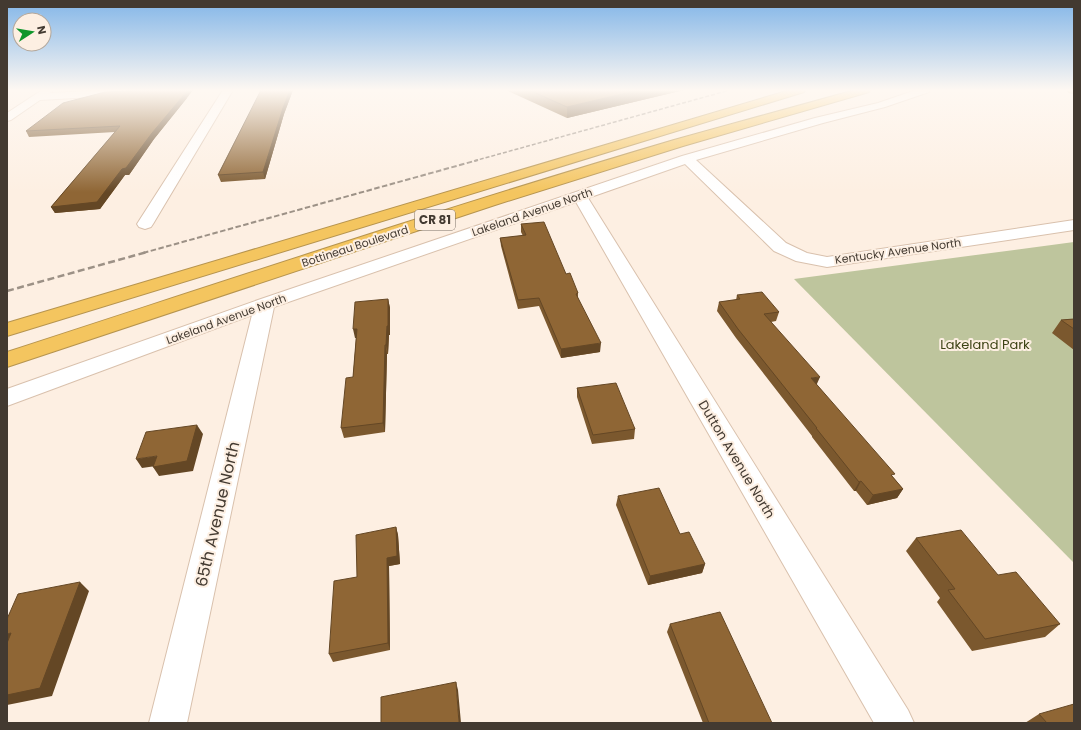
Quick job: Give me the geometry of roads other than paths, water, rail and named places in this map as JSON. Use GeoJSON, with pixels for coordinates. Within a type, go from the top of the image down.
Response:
{"type":"FeatureCollection","features":[{"type":"Feature","properties":{"kind":"highway","name":"Bottineau Boulevard"},"geometry":{"type":"LineString","coordinates":[[7,330],[687,124]]}},
{"type":"Feature","properties":{"kind":"highway","name":"Bottineau Boulevard"},"geometry":{"type":"LineString","coordinates":[[7,360],[294,265],[579,174],[746,124]]}},
{"type":"Feature","properties":{"kind":"street"},"geometry":{"type":"LineString","coordinates":[[145,224],[207,124]]}},
{"type":"Feature","properties":{"kind":"street","name":"Lakeland Avenue North"},"geometry":{"type":"LineString","coordinates":[[7,398],[265,304],[687,159],[807,124]]}},
{"type":"Feature","properties":{"kind":"street","name":"Kentucky Avenue North"},"geometry":{"type":"LineString","coordinates":[[687,159],[780,247],[802,257],[827,262],[1074,225]]}},
{"type":"Feature","properties":{"kind":"street","name":"Dutton Avenue North"},"geometry":{"type":"LineString","coordinates":[[580,196],[895,723]]}},
{"type":"Feature","properties":{"kind":"street","name":"65th Avenue North"},"geometry":{"type":"LineString","coordinates":[[168,723],[265,304]]}},
{"type":"Feature","properties":{"kind":"railway"},"geometry":{"type":"LineString","coordinates":[[474,161],[607,124]]}},
{"type":"Feature","properties":{"kind":"railway"},"geometry":{"type":"LineString","coordinates":[[143,253],[478,160]]}},
{"type":"Feature","properties":{"kind":"railway"},"geometry":{"type":"LineString","coordinates":[[7,291],[147,252]]}},
{"type":"Feature","properties":{"kind":"park label","name":"Lakeland Park"},"geometry":{"type":"Point","coordinates":[985,344]}}]}
